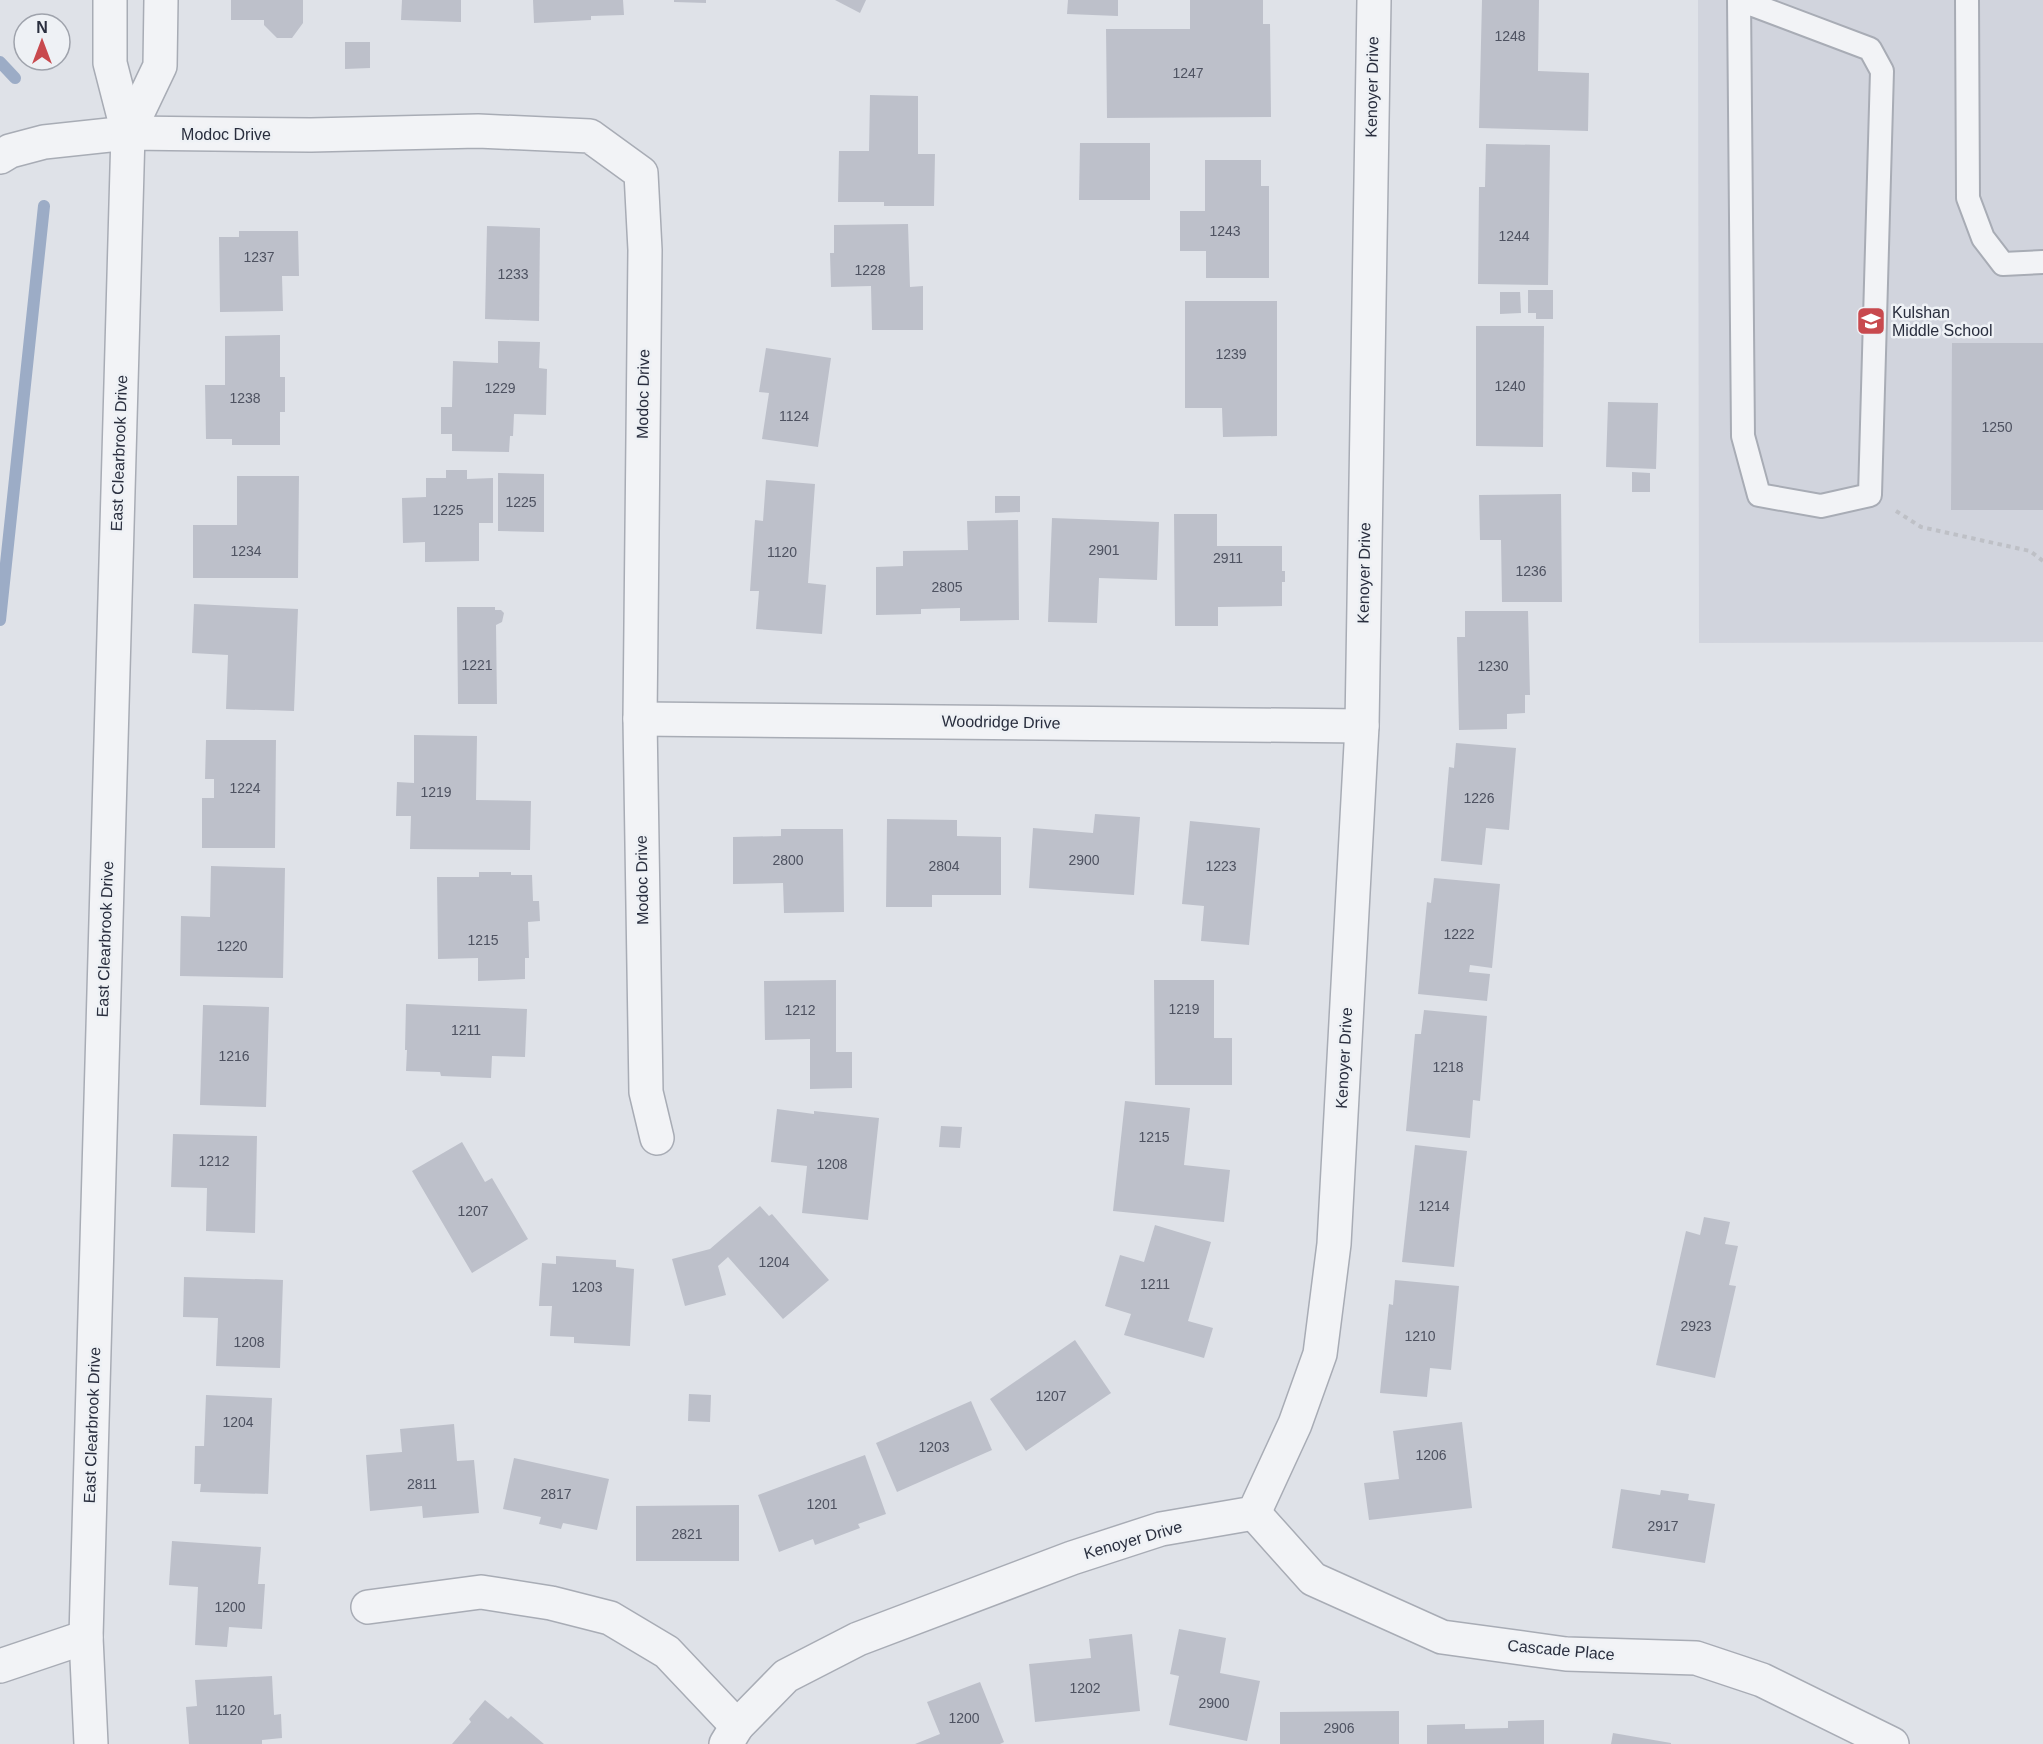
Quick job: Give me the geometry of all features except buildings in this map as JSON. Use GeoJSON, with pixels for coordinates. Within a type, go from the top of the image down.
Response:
{"type":"FeatureCollection","features":[{"type":"Feature","properties":{"kind":"street"},"geometry":{"type":"LineString","coordinates":[[110,0],[110,63],[128,133]]}},
{"type":"Feature","properties":{"kind":"street"},"geometry":{"type":"LineString","coordinates":[[128,133],[160,66],[161,0]]}},
{"type":"Feature","properties":{"kind":"street","name":"Kenoyer Drive"},"geometry":{"type":"LineString","coordinates":[[731,1735],[786,1676],[858,1639],[1071,1558],[1161,1529],[1254,1513],[1295,1424],[1320,1354],[1334,1244],[1362,726],[1374,0]]}},
{"type":"Feature","properties":{"kind":"street","name":"Modoc Drive"},"geometry":{"type":"LineString","coordinates":[[128,133],[311,135],[478,131],[590,136],[641,173],[645,250],[640,719],[646,1092],[657,1138]]}},
{"type":"Feature","properties":{"kind":"street"},"geometry":{"type":"LineString","coordinates":[[0,157],[10,151],[44,142],[128,133]]}},
{"type":"Feature","properties":{"kind":"street","name":"East Clearbrook Drive"},"geometry":{"type":"LineString","coordinates":[[92,1744],[86,1637],[128,133]]}},
{"type":"Feature","properties":{"kind":"street","name":"Woodridge Drive"},"geometry":{"type":"LineString","coordinates":[[640,719],[1362,726]]}},
{"type":"Feature","properties":{"kind":"street","name":"Cascade Place"},"geometry":{"type":"LineString","coordinates":[[1254,1513],[1313,1579],[1442,1637],[1566,1654],[1696,1658],[1762,1680],[1892,1744]]}},
{"type":"Feature","properties":{"kind":"street"},"geometry":{"type":"LineString","coordinates":[[368,1607],[481,1592],[551,1603],[610,1618],[667,1652],[731,1735]]}},
{"type":"Feature","properties":{"kind":"street"},"geometry":{"type":"LineString","coordinates":[[0,1666],[86,1637]]}},
{"type":"Feature","properties":{"kind":"lane"},"geometry":{"type":"LineString","coordinates":[[1739,0],[1870,49],[1882,71],[1870,495],[1821,506],[1759,495],[1743,436],[1739,0]]}},
{"type":"Feature","properties":{"kind":"lane"},"geometry":{"type":"LineString","coordinates":[[1967,0],[1968,198],[1983,238],[2003,264],[2043,262]]}},
{"type":"Feature","properties":{"kind":"path"},"geometry":{"type":"LineString","coordinates":[[1870,495],[1921,527],[2030,551],[2043,561]]}},
{"type":"Feature","properties":{"kind":"shaded area","name":"Kulshan Middle School"},"geometry":{"type":"Polygon","coordinates":[[[1698,0],[2043,0],[2043,642],[1699,643],[1698,0]]]}},
{"type":"Feature","properties":{"kind":"waterway"},"geometry":{"type":"LineString","coordinates":[[0,62],[15,78]]}},
{"type":"Feature","properties":{"kind":"waterway"},"geometry":{"type":"LineString","coordinates":[[0,620],[44,206]]}},
{"type":"Feature","properties":{"kind":"place","name":"Kulshan Middle School"},"geometry":{"type":"Point","coordinates":[1871,321]}}]}
